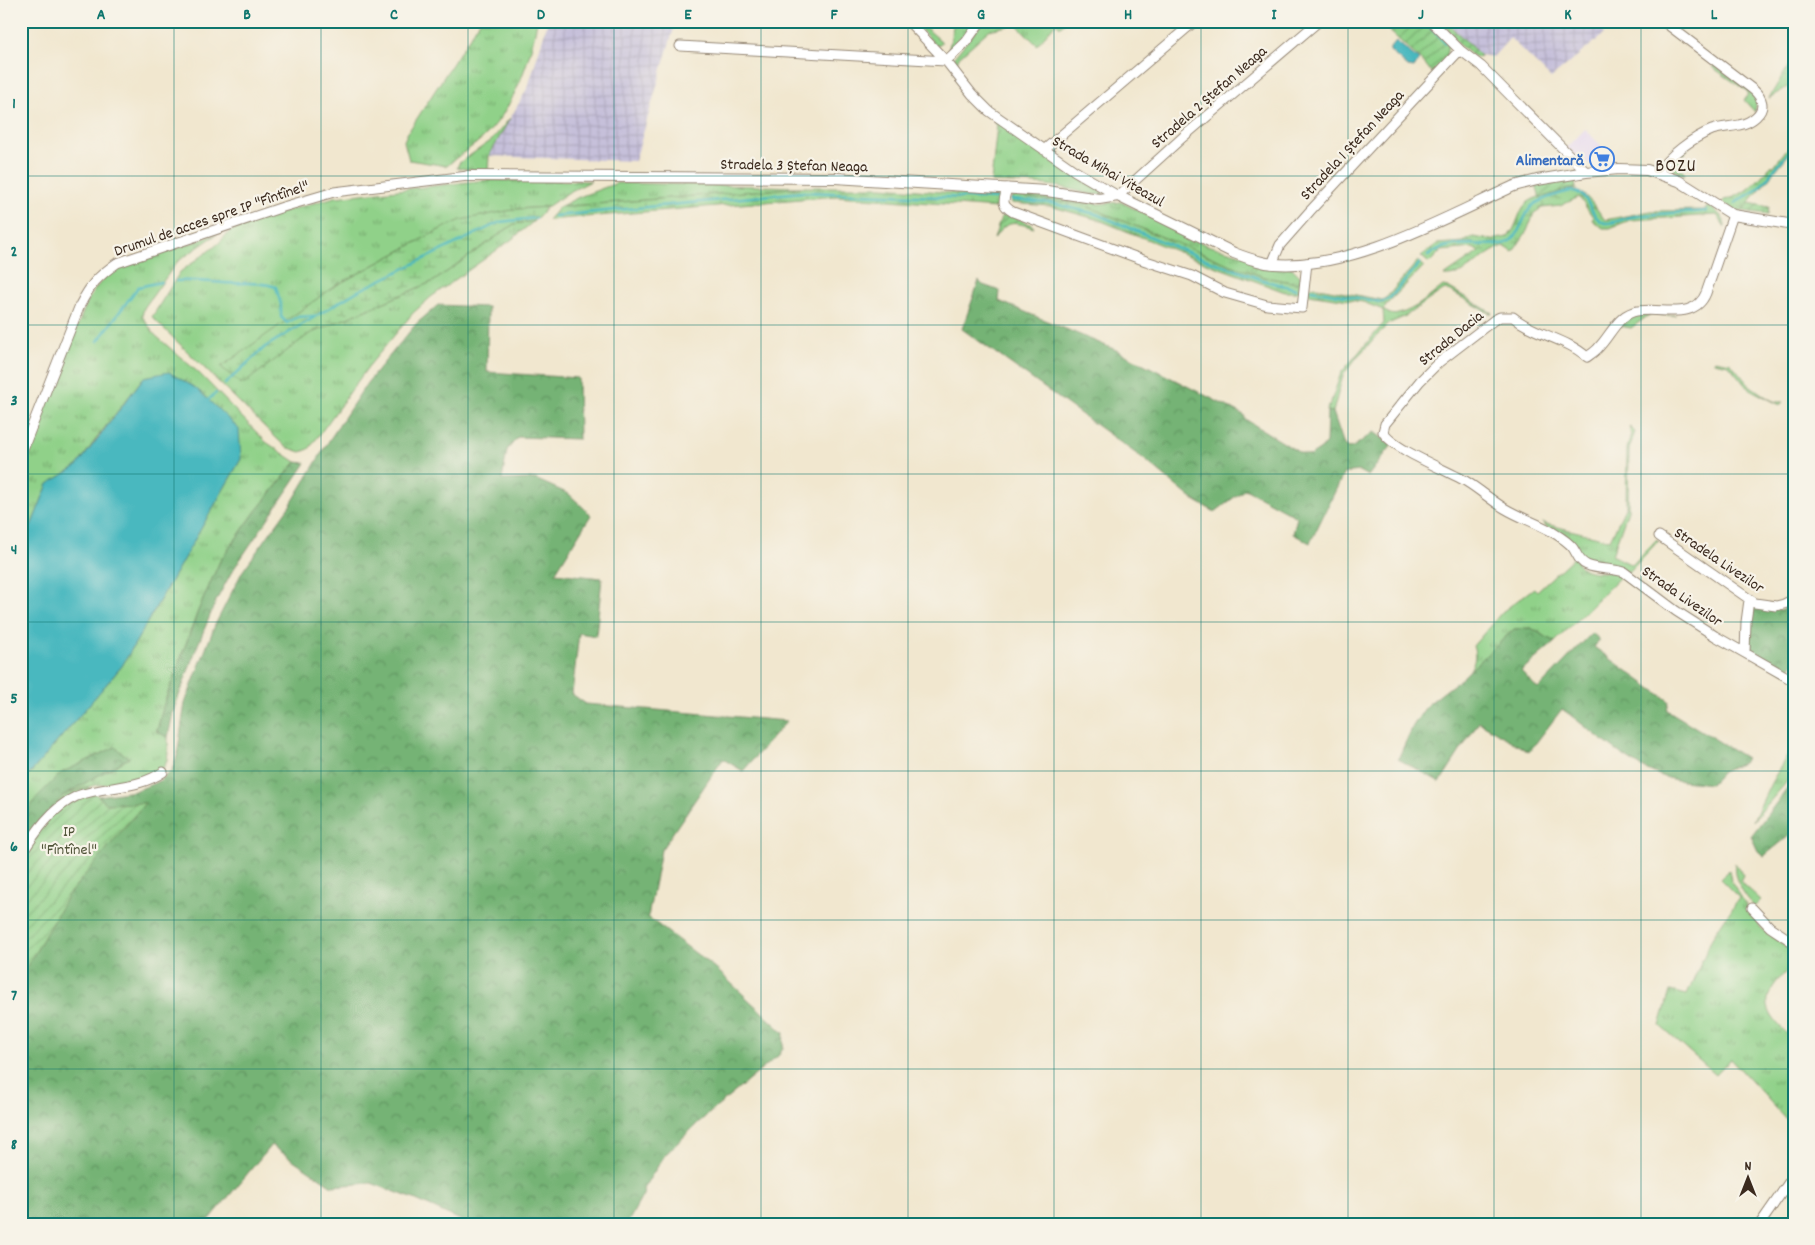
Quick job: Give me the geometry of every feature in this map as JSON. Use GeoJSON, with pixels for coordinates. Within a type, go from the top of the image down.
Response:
{"type":"FeatureCollection","features":[{"type":"Feature","properties":{"kind":"street","name":"Strada Mihai Viteazul"},"geometry":{"type":"LineString","coordinates":[[908,21],[989,111],[1044,150],[1118,196],[1252,260],[1272,264],[1307,263],[1344,256],[1403,237],[1514,186],[1586,172],[1635,168],[1658,173],[1685,185],[1733,215],[1794,225]]}},
{"type":"Feature","properties":{"kind":"street"},"geometry":{"type":"LineString","coordinates":[[680,46],[946,61],[969,38],[981,21]]}},
{"type":"Feature","properties":{"kind":"street"},"geometry":{"type":"LineString","coordinates":[[1044,150],[1195,21]]}},
{"type":"Feature","properties":{"kind":"street","name":"Stradela 2 Ștefan Neaga"},"geometry":{"type":"LineString","coordinates":[[1118,196],[1183,137],[1320,21]]}},
{"type":"Feature","properties":{"kind":"street"},"geometry":{"type":"LineString","coordinates":[[1431,21],[1460,50],[1481,66],[1586,172]]}},
{"type":"Feature","properties":{"kind":"street"},"geometry":{"type":"LineString","coordinates":[[1658,173],[1670,157],[1705,133],[1740,125],[1756,116],[1762,110],[1761,99],[1751,88],[1663,21]]}},
{"type":"Feature","properties":{"kind":"street","name":"Stradela 1 Ștefan Neaga"},"geometry":{"type":"LineString","coordinates":[[1272,264],[1280,245],[1310,210],[1460,50]]}},
{"type":"Feature","properties":{"kind":"street","name":"Stradela 3 Ștefan Neaga"},"geometry":{"type":"LineString","coordinates":[[468,176],[835,178],[1048,190],[1099,199],[1118,196]]}},
{"type":"Feature","properties":{"kind":"street","name":"Drumul de acces spre IP \"Fîntînel\""},"geometry":{"type":"LineString","coordinates":[[21,454],[80,305],[91,284],[117,263],[283,206],[334,192],[468,176]]}},
{"type":"Feature","properties":{"kind":"street"},"geometry":{"type":"LineString","coordinates":[[1007,188],[1003,204],[1013,212],[1136,258],[1192,276],[1225,293],[1267,305],[1302,308],[1307,263]]}},
{"type":"Feature","properties":{"kind":"street","name":"Strada Dacia"},"geometry":{"type":"LineString","coordinates":[[1602,568],[1585,564],[1562,537],[1521,518],[1466,481],[1439,469],[1396,444],[1385,436],[1383,428],[1420,381],[1438,363],[1496,318],[1513,317],[1522,325],[1578,349],[1587,357],[1599,348],[1626,315],[1644,311],[1683,310],[1697,306],[1703,300],[1706,293],[1733,215]]}},
{"type":"Feature","properties":{"kind":"street","name":"Stradela Livezilor"},"geometry":{"type":"LineString","coordinates":[[1659,536],[1712,571],[1749,600],[1776,606],[1794,599]]}},
{"type":"Feature","properties":{"kind":"street","name":"Strada Livezilor"},"geometry":{"type":"LineString","coordinates":[[1602,568],[1624,572],[1676,612],[1714,636],[1794,681]]}},
{"type":"Feature","properties":{"kind":"street","name":"Strada Livezilor"},"geometry":{"type":"LineString","coordinates":[[1745,653],[1745,631],[1749,600]]}},
{"type":"Feature","properties":{"kind":"street"},"geometry":{"type":"LineString","coordinates":[[21,855],[51,815],[62,805],[77,796],[146,781],[163,772]]}},
{"type":"Feature","properties":{"kind":"street"},"geometry":{"type":"LineString","coordinates":[[1752,908],[1770,928],[1794,943]]}},
{"type":"Feature","properties":{"kind":"street"},"geometry":{"type":"LineString","coordinates":[[1760,1224],[1794,1175]]}},
{"type":"Feature","properties":{"kind":"shaded area"},"geometry":{"type":"Polygon","coordinates":[[[548,21],[676,21],[635,161],[489,156],[528,87],[548,21]]]}},
{"type":"Feature","properties":{"kind":"shaded area"},"geometry":{"type":"Polygon","coordinates":[[[1446,21],[1593,21],[1604,34],[1551,78],[1510,38],[1493,57],[1480,55],[1446,21]]]}},
{"type":"Feature","properties":{"kind":"shaded area"},"geometry":{"type":"Polygon","coordinates":[[[1585,129],[1616,163],[1584,164],[1567,148],[1585,129]]]}},
{"type":"Feature","properties":{"kind":"green space"},"geometry":{"type":"Polygon","coordinates":[[[480,21],[537,21],[526,66],[513,97],[496,124],[486,135],[447,166],[409,160],[404,141],[407,134],[480,21]]]}},
{"type":"Feature","properties":{"kind":"green space"},"geometry":{"type":"Polygon","coordinates":[[[913,21],[918,21],[941,43],[936,46],[913,21]]]}},
{"type":"Feature","properties":{"kind":"green space"},"geometry":{"type":"Polygon","coordinates":[[[954,21],[977,21],[964,40],[951,50],[949,48],[954,21]]]}},
{"type":"Feature","properties":{"kind":"green space"},"geometry":{"type":"Polygon","coordinates":[[[984,21],[1066,21],[1060,27],[1056,23],[1037,45],[1016,24],[989,30],[959,57],[956,64],[954,62],[955,56],[984,21]]]}},
{"type":"Feature","properties":{"kind":"green space"},"geometry":{"type":"Polygon","coordinates":[[[1384,21],[1427,21],[1448,42],[1446,59],[1432,73],[1426,65],[1382,24],[1384,21]]]}},
{"type":"Feature","properties":{"kind":"green space"},"geometry":{"type":"Polygon","coordinates":[[[1445,21],[1480,55],[1479,58],[1468,52],[1458,43],[1445,21]]]}},
{"type":"Feature","properties":{"kind":"green space"},"geometry":{"type":"Polygon","coordinates":[[[1794,57],[1794,83],[1769,98],[1794,57]]]}},
{"type":"Feature","properties":{"kind":"green space"},"geometry":{"type":"Polygon","coordinates":[[[1715,65],[1749,90],[1757,100],[1755,112],[1744,100],[1748,94],[1747,91],[1712,67],[1715,65]]]}},
{"type":"Feature","properties":{"kind":"green space"},"geometry":{"type":"Polygon","coordinates":[[[510,118],[489,156],[488,171],[457,168],[459,163],[492,140],[510,118]]]}},
{"type":"Feature","properties":{"kind":"green space"},"geometry":{"type":"Polygon","coordinates":[[[995,119],[1042,154],[1104,193],[1103,195],[1061,187],[991,182],[997,125],[994,123],[995,119]]]}},
{"type":"Feature","properties":{"kind":"green space"},"geometry":{"type":"Polygon","coordinates":[[[1794,140],[1794,148],[1742,211],[1734,210],[1722,202],[1751,187],[1772,165],[1773,167],[1794,140]]]}},
{"type":"Feature","properties":{"kind":"green space"},"geometry":{"type":"Polygon","coordinates":[[[1689,147],[1684,154],[1681,164],[1685,175],[1668,167],[1668,164],[1689,147]]]}},
{"type":"Feature","properties":{"kind":"green space"},"geometry":{"type":"Polygon","coordinates":[[[487,180],[591,181],[569,192],[547,207],[517,209],[439,230],[335,286],[222,367],[278,357],[309,334],[434,281],[514,224],[534,221],[511,240],[431,297],[413,313],[368,367],[309,449],[301,452],[286,447],[152,317],[180,272],[218,244],[230,231],[286,211],[335,197],[487,180]]]}},
{"type":"Feature","properties":{"kind":"green space"},"geometry":{"type":"Polygon","coordinates":[[[1575,180],[1576,189],[1568,189],[1540,198],[1536,186],[1575,180]]]}},
{"type":"Feature","properties":{"kind":"green space"},"geometry":{"type":"Polygon","coordinates":[[[617,183],[805,187],[559,207],[579,197],[617,183]]]}},
{"type":"Feature","properties":{"kind":"green space"},"geometry":{"type":"Polygon","coordinates":[[[805,187],[882,187],[1000,197],[996,208],[837,196],[548,220],[559,207],[805,187]]]}},
{"type":"Feature","properties":{"kind":"green space"},"geometry":{"type":"Polygon","coordinates":[[[1568,189],[1580,192],[1585,196],[1605,220],[1651,211],[1704,210],[1709,206],[1722,217],[1725,227],[1717,215],[1630,220],[1610,228],[1603,228],[1592,220],[1593,217],[1579,197],[1560,206],[1542,208],[1534,213],[1527,231],[1513,252],[1504,246],[1496,249],[1467,269],[1452,276],[1444,276],[1479,252],[1473,248],[1441,251],[1429,263],[1421,256],[1437,244],[1463,242],[1473,237],[1492,240],[1507,237],[1514,229],[1527,203],[1541,196],[1568,189]]]}},
{"type":"Feature","properties":{"kind":"green space"},"geometry":{"type":"Polygon","coordinates":[[[1015,196],[1051,197],[1098,204],[1121,202],[1206,245],[1292,268],[1300,276],[1302,284],[1264,277],[1228,264],[1084,205],[1015,196]]]}},
{"type":"Feature","properties":{"kind":"green space"},"geometry":{"type":"Polygon","coordinates":[[[1015,196],[1084,205],[1228,264],[1264,277],[1302,284],[1301,292],[1285,292],[1099,220],[1050,206],[1011,203],[1011,198],[1015,196]]]}},
{"type":"Feature","properties":{"kind":"green space"},"geometry":{"type":"Polygon","coordinates":[[[1749,203],[1769,207],[1768,214],[1742,211],[1749,203]]]}},
{"type":"Feature","properties":{"kind":"green space"},"geometry":{"type":"Polygon","coordinates":[[[547,207],[534,221],[514,224],[434,281],[309,334],[242,385],[221,367],[335,286],[439,230],[461,220],[517,209],[547,207]]]}},
{"type":"Feature","properties":{"kind":"green space"},"geometry":{"type":"Polygon","coordinates":[[[1006,213],[1032,225],[1034,228],[1021,224],[1007,225],[994,239],[1001,217],[1006,213]]]}},
{"type":"Feature","properties":{"kind":"green space"},"geometry":{"type":"Polygon","coordinates":[[[217,234],[177,262],[144,308],[142,316],[155,335],[200,374],[266,442],[296,462],[256,511],[220,561],[198,611],[164,704],[157,731],[168,738],[168,755],[165,765],[151,776],[95,785],[64,795],[129,758],[37,797],[21,821],[21,784],[122,666],[241,459],[144,377],[77,466],[48,484],[21,551],[21,464],[86,305],[98,286],[114,270],[217,234]]]}},
{"type":"Feature","properties":{"kind":"green space"},"geometry":{"type":"Polygon","coordinates":[[[1418,261],[1424,266],[1383,310],[1363,302],[1308,294],[1308,286],[1382,300],[1387,297],[1418,261]]]}},
{"type":"Feature","properties":{"kind":"green space"},"geometry":{"type":"Polygon","coordinates":[[[979,281],[983,285],[1000,291],[999,301],[1116,350],[1244,415],[1245,419],[1300,453],[1310,456],[1321,449],[1326,443],[1327,411],[1333,412],[1344,445],[1348,448],[1353,447],[1374,432],[1392,445],[1368,476],[1359,471],[1344,473],[1310,543],[1293,534],[1297,517],[1245,489],[1215,512],[1192,499],[1145,460],[962,329],[979,281]]]}},
{"type":"Feature","properties":{"kind":"green space"},"geometry":{"type":"Polygon","coordinates":[[[1443,286],[1448,287],[1492,313],[1446,289],[1443,290],[1404,317],[1388,324],[1343,375],[1333,412],[1327,411],[1341,373],[1384,323],[1383,310],[1394,315],[1404,312],[1422,302],[1443,286]]]}},
{"type":"Feature","properties":{"kind":"green space"},"geometry":{"type":"Polygon","coordinates":[[[438,305],[488,307],[487,372],[578,378],[579,439],[518,437],[507,450],[502,480],[535,479],[569,494],[591,515],[555,573],[602,578],[596,636],[579,633],[572,694],[586,704],[787,721],[743,771],[723,759],[661,850],[648,917],[715,968],[784,1033],[783,1048],[779,1055],[699,1122],[665,1155],[643,1189],[644,1193],[627,1224],[469,1224],[414,1199],[371,1183],[332,1186],[271,1145],[206,1224],[21,1224],[21,977],[68,895],[144,804],[107,804],[98,796],[135,791],[160,781],[172,770],[177,756],[185,703],[215,625],[242,572],[291,504],[330,439],[367,383],[416,324],[438,305]]]}},
{"type":"Feature","properties":{"kind":"green space"},"geometry":{"type":"Polygon","coordinates":[[[1637,314],[1676,315],[1649,315],[1631,328],[1620,326],[1626,319],[1637,314]]]}},
{"type":"Feature","properties":{"kind":"green space"},"geometry":{"type":"Polygon","coordinates":[[[1714,360],[1731,363],[1748,384],[1769,399],[1783,402],[1780,405],[1755,392],[1745,385],[1729,365],[1714,362],[1714,360]]]}},
{"type":"Feature","properties":{"kind":"green space"},"geometry":{"type":"Polygon","coordinates":[[[1629,426],[1635,432],[1629,449],[1628,510],[1612,555],[1632,565],[1657,539],[1658,541],[1629,572],[1586,562],[1542,523],[1610,540],[1626,506],[1627,449],[1631,433],[1629,426]]]}},
{"type":"Feature","properties":{"kind":"green space"},"geometry":{"type":"Polygon","coordinates":[[[296,462],[306,463],[231,573],[216,601],[173,712],[168,738],[157,731],[164,704],[198,611],[220,561],[256,511],[296,462]]]}},
{"type":"Feature","properties":{"kind":"green space"},"geometry":{"type":"Polygon","coordinates":[[[1574,557],[1585,570],[1612,572],[1622,575],[1555,642],[1531,628],[1514,629],[1469,672],[1475,653],[1473,646],[1502,612],[1534,588],[1537,591],[1574,557]]]}},
{"type":"Feature","properties":{"kind":"green space"},"geometry":{"type":"Polygon","coordinates":[[[1755,605],[1781,610],[1788,606],[1790,610],[1794,610],[1794,662],[1787,673],[1747,651],[1748,621],[1755,605]]]}},
{"type":"Feature","properties":{"kind":"green space"},"geometry":{"type":"Polygon","coordinates":[[[1531,628],[1555,642],[1521,671],[1538,689],[1592,633],[1600,640],[1594,647],[1669,701],[1667,710],[1746,758],[1743,763],[1722,772],[1711,784],[1665,777],[1638,765],[1562,709],[1529,752],[1479,722],[1440,782],[1398,759],[1413,726],[1427,705],[1462,678],[1514,629],[1531,628]]]}},
{"type":"Feature","properties":{"kind":"green space"},"geometry":{"type":"Polygon","coordinates":[[[1794,744],[1794,767],[1785,784],[1753,821],[1771,783],[1794,744]]]}},
{"type":"Feature","properties":{"kind":"green space"},"geometry":{"type":"Polygon","coordinates":[[[115,747],[129,758],[64,795],[34,827],[21,848],[21,821],[37,797],[61,773],[115,747]]]}},
{"type":"Feature","properties":{"kind":"green space"},"geometry":{"type":"Polygon","coordinates":[[[1794,778],[1794,829],[1790,835],[1764,856],[1758,851],[1751,836],[1794,778]]]}},
{"type":"Feature","properties":{"kind":"green space","name":"IP \"Fîntînel\""},"geometry":{"type":"Polygon","coordinates":[[[88,787],[107,804],[145,803],[68,895],[21,977],[21,848],[34,827],[64,795],[88,787]]]}},
{"type":"Feature","properties":{"kind":"green space"},"geometry":{"type":"Polygon","coordinates":[[[1735,863],[1743,875],[1740,881],[1761,900],[1754,907],[1737,881],[1735,863]]]}},
{"type":"Feature","properties":{"kind":"green space"},"geometry":{"type":"Polygon","coordinates":[[[1729,870],[1731,881],[1761,928],[1794,953],[1794,964],[1775,985],[1768,1002],[1769,1010],[1774,1019],[1794,1040],[1794,1137],[1787,1120],[1731,1059],[1716,1075],[1660,1026],[1670,991],[1687,995],[1712,938],[1739,898],[1720,879],[1729,870]]]}},
{"type":"Feature","properties":{"kind":"water"},"geometry":{"type":"Polygon","coordinates":[[[1396,41],[1419,60],[1414,68],[1408,67],[1390,51],[1390,48],[1396,41]]]}},
{"type":"Feature","properties":{"kind":"water"},"geometry":{"type":"Polygon","coordinates":[[[169,372],[197,389],[239,429],[241,459],[122,666],[21,784],[21,551],[48,484],[77,466],[144,377],[169,372]]]}},
{"type":"Feature","properties":{"kind":"waterway"},"geometry":{"type":"LineString","coordinates":[[1424,21],[1445,43]]}},
{"type":"Feature","properties":{"kind":"waterway"},"geometry":{"type":"LineString","coordinates":[[1735,203],[1758,189],[1794,146]]}},
{"type":"Feature","properties":{"kind":"waterway"},"geometry":{"type":"LineString","coordinates":[[1428,256],[1436,250],[1453,245],[1493,245],[1508,242],[1513,239],[1534,204],[1566,192],[1574,191],[1580,194],[1585,198],[1595,216],[1605,223],[1640,216],[1707,211]]}},
{"type":"Feature","properties":{"kind":"waterway"},"geometry":{"type":"LineString","coordinates":[[554,216],[803,192],[997,199]]}},
{"type":"Feature","properties":{"kind":"waterway"},"geometry":{"type":"LineString","coordinates":[[1011,200],[1051,203],[1096,214],[1197,256],[1266,281],[1297,289]]}},
{"type":"Feature","properties":{"kind":"waterway"},"geometry":{"type":"LineString","coordinates":[[225,384],[265,347],[356,292],[500,222],[536,218]]}},
{"type":"Feature","properties":{"kind":"waterway"},"geometry":{"type":"LineString","coordinates":[[1311,290],[1381,302],[1390,298],[1420,263]]}},
{"type":"Feature","properties":{"kind":"waterway"},"geometry":{"type":"LineString","coordinates":[[176,281],[270,285],[276,287],[281,305],[281,317],[287,323],[297,317],[314,316]]}},
{"type":"Feature","properties":{"kind":"waterway"},"geometry":{"type":"LineString","coordinates":[[98,341],[138,287],[161,282]]}},
{"type":"Feature","properties":{"kind":"waterway"},"geometry":{"type":"LineString","coordinates":[[207,401],[216,393]]}},
{"type":"Feature","properties":{"kind":"place","name":"Alimentară"},"geometry":{"type":"Point","coordinates":[1602,159]}},
{"type":"Feature","properties":{"kind":"district","name":"BOZU"},"geometry":{"type":"Point","coordinates":[1676,164]}}]}
